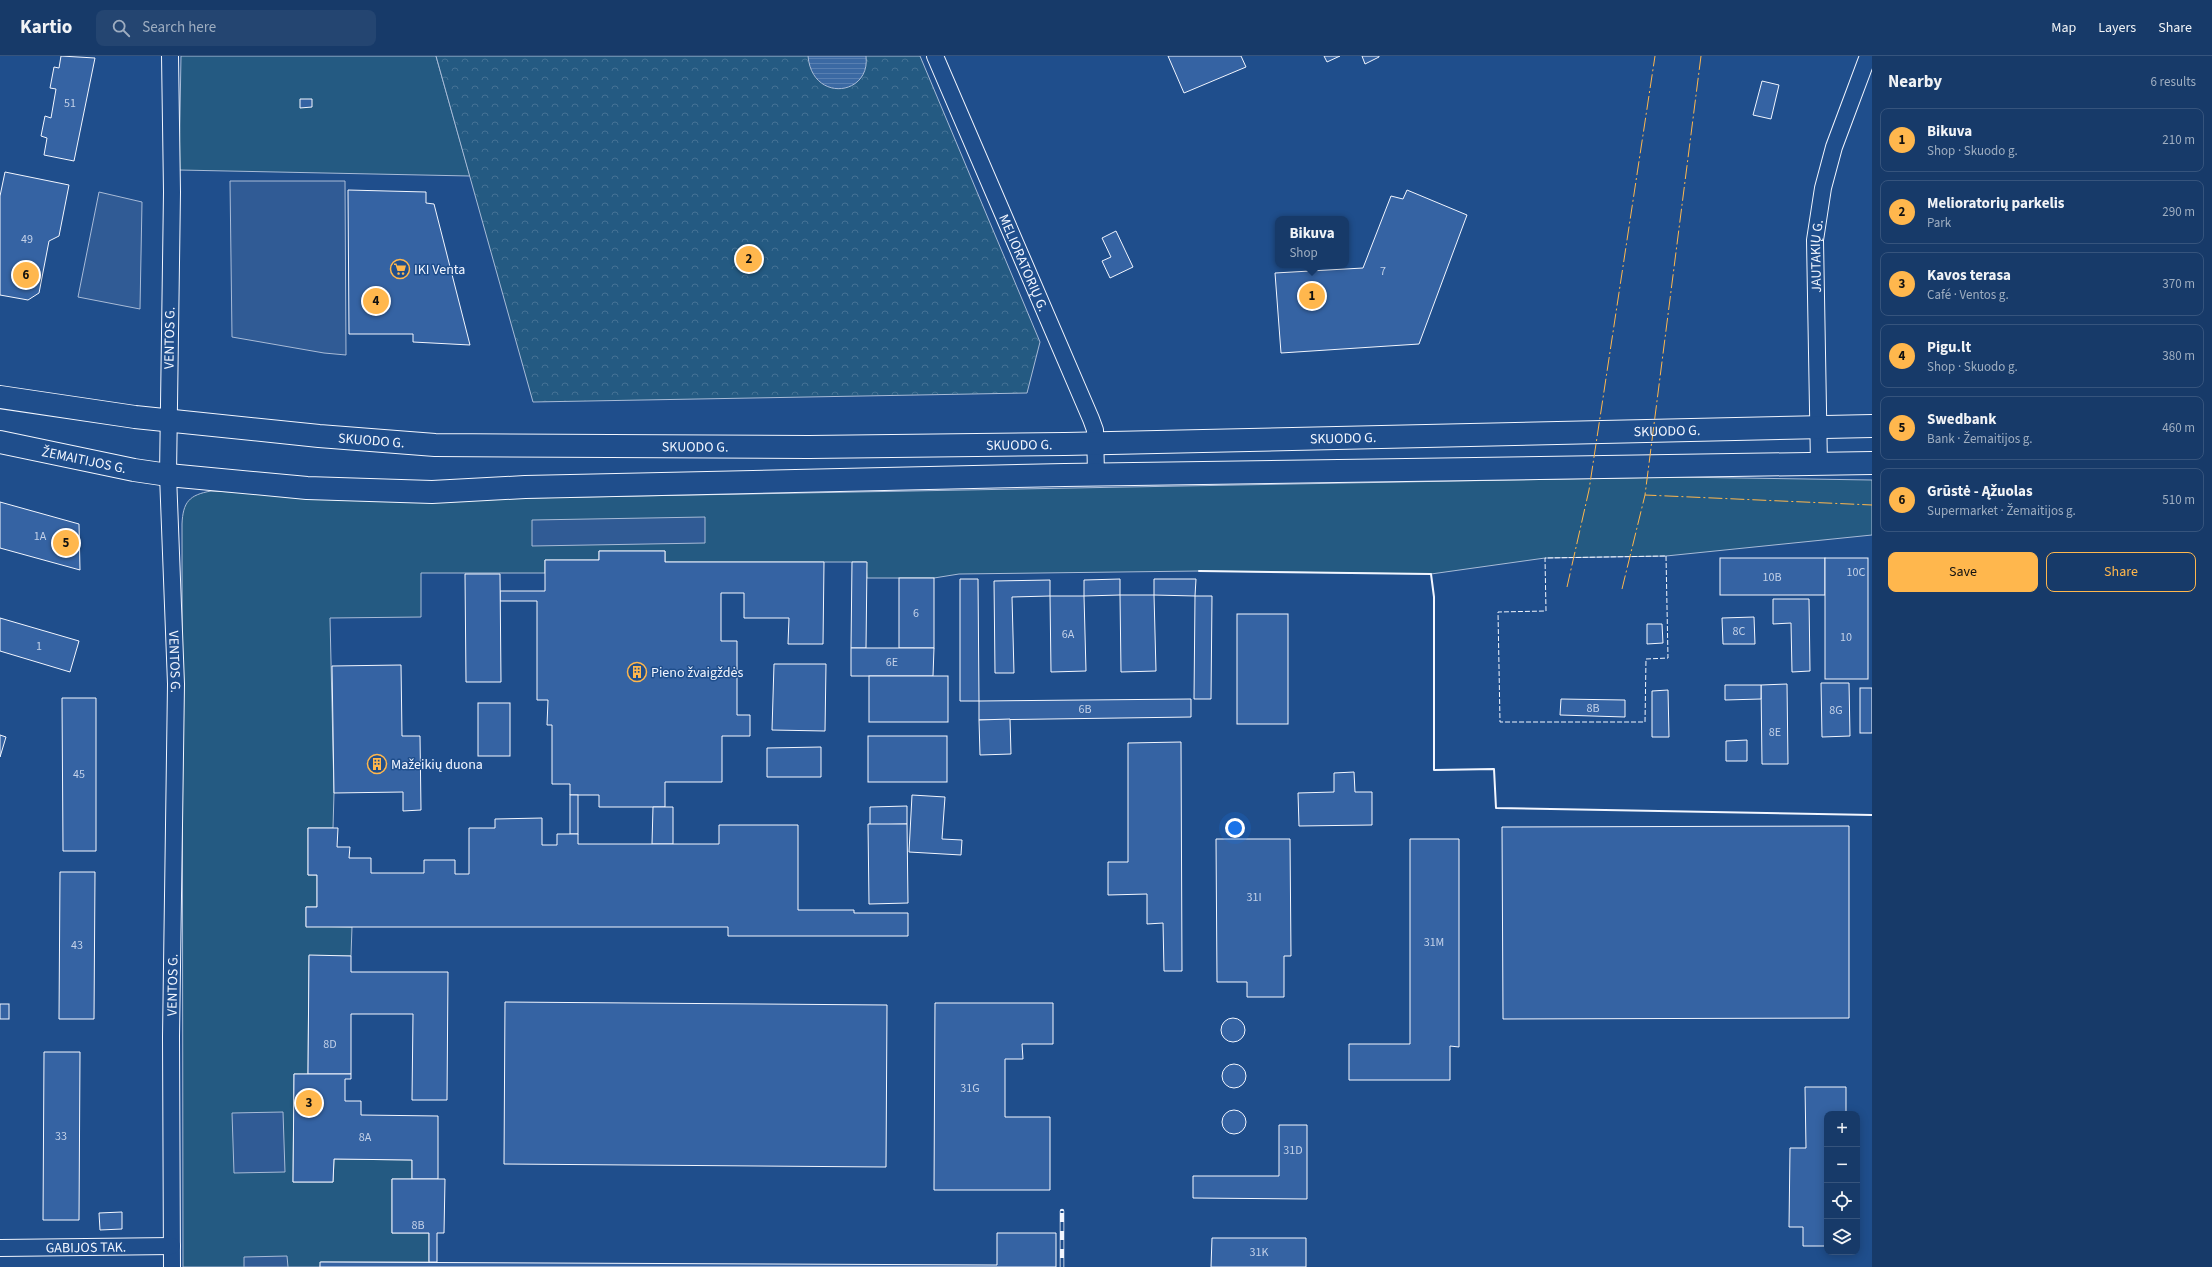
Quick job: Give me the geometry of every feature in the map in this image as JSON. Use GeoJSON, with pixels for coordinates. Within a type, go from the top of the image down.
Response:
{"type":"FeatureCollection","features":[{"type":"Feature","properties":{"kind":"main road"},"geometry":{"type":"LineString","coordinates":[[0,397],[168,421]]}},
{"type":"Feature","properties":{"kind":"main road","name":"SKUODO G."},"geometry":{"type":"LineString","coordinates":[[168,421],[319,436],[435,445],[809,447],[1095,443],[1872,426]]}},
{"type":"Feature","properties":{"kind":"main road","name":"ŽEMAITIJOS G."},"geometry":{"type":"LineString","coordinates":[[0,442],[168,475]]}},
{"type":"Feature","properties":{"kind":"main road"},"geometry":{"type":"LineString","coordinates":[[168,475],[306,488],[432,492],[524,487],[1096,474],[1872,464]]}},
{"type":"Feature","properties":{"kind":"street","name":"VENTOS G."},"geometry":{"type":"LineString","coordinates":[[170,56],[172,192],[168,475],[176,684],[171,1037],[172,1267]]}},
{"type":"Feature","properties":{"kind":"street","name":"MELIORATORIŲ G."},"geometry":{"type":"LineString","coordinates":[[935,56],[1065,355],[1091,419],[1095,430],[1096,474]]}},
{"type":"Feature","properties":{"kind":"street","name":"JAUTAKIŲ G."},"geometry":{"type":"LineString","coordinates":[[1819,464],[1815,240],[1823,188],[1834,147],[1868,56]]}},
{"type":"Feature","properties":{"kind":"street","name":"GABIJOS TAK."},"geometry":{"type":"LineString","coordinates":[[0,1248],[172,1246]]}},
{"type":"Feature","properties":{"kind":"green space"},"geometry":{"type":"Polygon","coordinates":[[[181,56],[436,56],[470,176],[179,170],[181,56]]]}},
{"type":"Feature","properties":{"kind":"green space"},"geometry":{"type":"Polygon","coordinates":[[[436,56],[920,56],[1040,342],[1027,393],[533,402],[436,56]]]}},
{"type":"Feature","properties":{"kind":"green space"},"geometry":{"type":"Polygon","coordinates":[[[1674,477],[1872,480],[1872,535],[1666,556],[1545,558],[1431,574],[1199,571],[959,574],[934,578],[867,578],[866,562],[665,562],[665,551],[599,551],[599,560],[545,560],[545,573],[421,573],[421,617],[330,618],[334,793],[333,828],[308,828],[308,875],[317,875],[317,907],[306,907],[306,926],[352,927],[351,956],[309,956],[308,1074],[294,1074],[293,1182],[333,1182],[334,1159],[412,1160],[412,1179],[392,1179],[392,1233],[429,1233],[429,1262],[321,1262],[320,1267],[183,1267],[182,524],[184,510],[192,497],[211,491],[419,500],[1674,477]]]}},
{"type":"Feature","properties":{"kind":"shaded area"},"geometry":{"type":"Polygon","coordinates":[[[808,56],[866,56],[865,69],[860,79],[851,86],[840,89],[829,87],[819,81],[812,71],[808,56]]]}},
{"type":"Feature","properties":{"kind":"shaded area"},"geometry":{"type":"Polygon","coordinates":[[[230,181],[345,181],[346,355],[324,353],[232,337],[230,181]]]}},
{"type":"Feature","properties":{"kind":"shaded area"},"geometry":{"type":"Polygon","coordinates":[[[99,192],[142,202],[140,309],[78,297],[99,192]]]}},
{"type":"Feature","properties":{"kind":"shaded area"},"geometry":{"type":"Polygon","coordinates":[[[705,517],[705,543],[532,546],[532,520],[705,517]]]}},
{"type":"Feature","properties":{"kind":"shaded area"},"geometry":{"type":"Polygon","coordinates":[[[283,1112],[285,1172],[234,1173],[232,1113],[283,1112]]]}},
{"type":"Feature","properties":{"kind":"shaded area"},"geometry":{"type":"Polygon","coordinates":[[[287,1256],[288,1267],[244,1267],[244,1257],[287,1256]]]}},
{"type":"Feature","properties":{"kind":"building"},"geometry":{"type":"Polygon","coordinates":[[[61,56],[95,58],[74,161],[44,155],[47,138],[41,136],[45,116],[51,118],[56,89],[50,88],[54,67],[59,68],[61,56]]]}},
{"type":"Feature","properties":{"kind":"building"},"geometry":{"type":"Polygon","coordinates":[[[1168,56],[1241,56],[1246,67],[1184,93],[1168,56]]]}},
{"type":"Feature","properties":{"kind":"building"},"geometry":{"type":"Polygon","coordinates":[[[1324,56],[1340,56],[1327,62],[1324,56]]]}},
{"type":"Feature","properties":{"kind":"building"},"geometry":{"type":"Polygon","coordinates":[[[1362,56],[1379,56],[1379,57],[1365,64],[1362,56]]]}},
{"type":"Feature","properties":{"kind":"building"},"geometry":{"type":"Polygon","coordinates":[[[1762,81],[1779,85],[1771,119],[1753,115],[1762,81]]]}},
{"type":"Feature","properties":{"kind":"building"},"geometry":{"type":"Polygon","coordinates":[[[300,99],[312,99],[312,107],[300,108],[300,99]]]}},
{"type":"Feature","properties":{"kind":"building"},"geometry":{"type":"Polygon","coordinates":[[[5,172],[69,185],[59,236],[49,241],[39,293],[28,300],[0,295],[0,196],[5,172]]]}},
{"type":"Feature","properties":{"kind":"building","name":"IKI Venta"},"geometry":{"type":"Polygon","coordinates":[[[348,190],[426,192],[426,203],[434,204],[470,345],[413,342],[413,334],[349,334],[348,190]]]}},
{"type":"Feature","properties":{"kind":"building"},"geometry":{"type":"Polygon","coordinates":[[[1407,190],[1467,215],[1419,344],[1281,353],[1275,273],[1363,268],[1391,196],[1403,199],[1407,190]]]}},
{"type":"Feature","properties":{"kind":"building"},"geometry":{"type":"Polygon","coordinates":[[[1116,231],[1133,267],[1110,278],[1102,261],[1111,257],[1102,238],[1116,231]]]}},
{"type":"Feature","properties":{"kind":"building"},"geometry":{"type":"Polygon","coordinates":[[[0,502],[79,524],[80,570],[0,548],[0,502]]]}},
{"type":"Feature","properties":{"kind":"building","name":"Pieno žvaigždės"},"geometry":{"type":"Polygon","coordinates":[[[599,551],[665,551],[665,562],[824,562],[823,644],[788,644],[789,618],[744,618],[744,593],[721,593],[721,641],[737,641],[737,715],[750,715],[750,736],[722,736],[722,782],[665,782],[665,807],[599,807],[599,795],[570,795],[570,784],[552,784],[552,725],[547,725],[548,700],[537,700],[537,601],[500,601],[500,591],[545,591],[545,560],[599,560],[599,551]]]}},
{"type":"Feature","properties":{"kind":"building"},"geometry":{"type":"Polygon","coordinates":[[[1720,558],[1825,558],[1825,595],[1720,595],[1720,558]]]}},
{"type":"Feature","properties":{"kind":"building"},"geometry":{"type":"Polygon","coordinates":[[[1825,558],[1868,558],[1868,679],[1825,679],[1825,558]]]}},
{"type":"Feature","properties":{"kind":"building"},"geometry":{"type":"Polygon","coordinates":[[[852,562],[867,562],[866,648],[851,648],[852,562]]]}},
{"type":"Feature","properties":{"kind":"building"},"geometry":{"type":"Polygon","coordinates":[[[465,574],[500,574],[501,682],[466,682],[465,574]]]}},
{"type":"Feature","properties":{"kind":"building"},"geometry":{"type":"Polygon","coordinates":[[[899,578],[934,578],[934,648],[899,648],[899,578]]]}},
{"type":"Feature","properties":{"kind":"building"},"geometry":{"type":"Polygon","coordinates":[[[960,579],[978,579],[979,701],[960,701],[960,579]]]}},
{"type":"Feature","properties":{"kind":"building"},"geometry":{"type":"Polygon","coordinates":[[[1120,579],[1120,595],[1084,596],[1084,580],[1120,579]]]}},
{"type":"Feature","properties":{"kind":"building"},"geometry":{"type":"Polygon","coordinates":[[[1154,579],[1196,579],[1195,596],[1154,595],[1154,579]]]}},
{"type":"Feature","properties":{"kind":"building"},"geometry":{"type":"Polygon","coordinates":[[[1050,580],[1050,596],[1012,597],[1014,673],[995,673],[994,581],[1050,580]]]}},
{"type":"Feature","properties":{"kind":"building"},"geometry":{"type":"Polygon","coordinates":[[[1120,595],[1154,595],[1156,671],[1121,672],[1120,595]]]}},
{"type":"Feature","properties":{"kind":"building"},"geometry":{"type":"Polygon","coordinates":[[[1050,596],[1084,596],[1086,671],[1051,672],[1050,596]]]}},
{"type":"Feature","properties":{"kind":"building"},"geometry":{"type":"Polygon","coordinates":[[[1195,596],[1212,596],[1211,699],[1194,699],[1195,596]]]}},
{"type":"Feature","properties":{"kind":"building"},"geometry":{"type":"Polygon","coordinates":[[[1773,599],[1809,599],[1810,671],[1792,672],[1791,623],[1773,624],[1773,599]]]}},
{"type":"Feature","properties":{"kind":"building"},"geometry":{"type":"Polygon","coordinates":[[[1237,614],[1288,614],[1288,724],[1237,724],[1237,614]]]}},
{"type":"Feature","properties":{"kind":"building"},"geometry":{"type":"Polygon","coordinates":[[[1754,617],[1755,644],[1723,644],[1722,618],[1754,617]]]}},
{"type":"Feature","properties":{"kind":"building"},"geometry":{"type":"Polygon","coordinates":[[[0,618],[79,641],[70,672],[0,651],[0,618]]]}},
{"type":"Feature","properties":{"kind":"building"},"geometry":{"type":"Polygon","coordinates":[[[1647,624],[1662,624],[1663,643],[1647,644],[1647,624]]]}},
{"type":"Feature","properties":{"kind":"building"},"geometry":{"type":"Polygon","coordinates":[[[851,648],[934,648],[933,676],[851,676],[851,648]]]}},
{"type":"Feature","properties":{"kind":"building"},"geometry":{"type":"Polygon","coordinates":[[[774,664],[826,664],[825,731],[772,730],[774,664]]]}},
{"type":"Feature","properties":{"kind":"building","name":"Mažeikių duona"},"geometry":{"type":"Polygon","coordinates":[[[401,665],[402,736],[420,736],[421,810],[403,811],[403,792],[334,793],[332,666],[401,665]]]}},
{"type":"Feature","properties":{"kind":"building"},"geometry":{"type":"Polygon","coordinates":[[[869,676],[948,676],[948,722],[869,722],[869,676]]]}},
{"type":"Feature","properties":{"kind":"building"},"geometry":{"type":"Polygon","coordinates":[[[1821,683],[1849,683],[1850,736],[1822,737],[1821,683]]]}},
{"type":"Feature","properties":{"kind":"building"},"geometry":{"type":"Polygon","coordinates":[[[1787,684],[1788,764],[1762,764],[1761,685],[1787,684]]]}},
{"type":"Feature","properties":{"kind":"building"},"geometry":{"type":"Polygon","coordinates":[[[1725,685],[1761,685],[1761,699],[1725,700],[1725,685]]]}},
{"type":"Feature","properties":{"kind":"building"},"geometry":{"type":"Polygon","coordinates":[[[1860,688],[1872,688],[1872,733],[1860,733],[1860,688]]]}},
{"type":"Feature","properties":{"kind":"building"},"geometry":{"type":"Polygon","coordinates":[[[1668,690],[1669,737],[1652,737],[1652,691],[1668,690]]]}},
{"type":"Feature","properties":{"kind":"building"},"geometry":{"type":"Polygon","coordinates":[[[62,698],[96,698],[96,851],[63,851],[62,698]]]}},
{"type":"Feature","properties":{"kind":"building"},"geometry":{"type":"Polygon","coordinates":[[[1191,699],[1191,717],[979,720],[979,701],[1191,699]]]}},
{"type":"Feature","properties":{"kind":"building"},"geometry":{"type":"Polygon","coordinates":[[[1561,699],[1625,700],[1625,717],[1560,715],[1561,699]]]}},
{"type":"Feature","properties":{"kind":"building"},"geometry":{"type":"Polygon","coordinates":[[[478,703],[510,703],[510,756],[478,756],[478,703]]]}},
{"type":"Feature","properties":{"kind":"building"},"geometry":{"type":"Polygon","coordinates":[[[1010,719],[1011,754],[980,755],[979,720],[1010,719]]]}},
{"type":"Feature","properties":{"kind":"building"},"geometry":{"type":"Polygon","coordinates":[[[0,735],[6,737],[0,757],[0,735]]]}},
{"type":"Feature","properties":{"kind":"building"},"geometry":{"type":"Polygon","coordinates":[[[868,736],[947,736],[947,782],[868,782],[868,736]]]}},
{"type":"Feature","properties":{"kind":"building"},"geometry":{"type":"Polygon","coordinates":[[[1747,740],[1747,761],[1726,761],[1726,741],[1747,740]]]}},
{"type":"Feature","properties":{"kind":"building"},"geometry":{"type":"Polygon","coordinates":[[[1181,742],[1182,971],[1164,971],[1163,923],[1147,924],[1147,894],[1108,895],[1108,862],[1128,862],[1128,743],[1181,742]]]}},
{"type":"Feature","properties":{"kind":"building"},"geometry":{"type":"Polygon","coordinates":[[[821,747],[821,777],[767,777],[767,748],[821,747]]]}},
{"type":"Feature","properties":{"kind":"building"},"geometry":{"type":"Polygon","coordinates":[[[1354,772],[1355,792],[1372,792],[1372,825],[1299,826],[1298,793],[1334,792],[1334,773],[1354,772]]]}},
{"type":"Feature","properties":{"kind":"building"},"geometry":{"type":"Polygon","coordinates":[[[570,795],[578,795],[578,834],[570,834],[570,795]]]}},
{"type":"Feature","properties":{"kind":"building"},"geometry":{"type":"Polygon","coordinates":[[[912,795],[945,797],[942,839],[962,840],[961,855],[909,852],[912,795]]]}},
{"type":"Feature","properties":{"kind":"building"},"geometry":{"type":"Polygon","coordinates":[[[907,806],[907,824],[870,825],[870,807],[907,806]]]}},
{"type":"Feature","properties":{"kind":"building"},"geometry":{"type":"Polygon","coordinates":[[[653,807],[673,807],[673,844],[652,844],[653,807]]]}},
{"type":"Feature","properties":{"kind":"building"},"geometry":{"type":"Polygon","coordinates":[[[542,818],[542,845],[557,845],[557,834],[578,834],[578,844],[719,844],[719,825],[798,825],[798,910],[854,910],[854,913],[908,913],[908,936],[728,936],[728,927],[306,927],[306,907],[317,907],[317,875],[308,875],[308,828],[338,828],[337,847],[350,847],[349,858],[371,858],[371,873],[424,873],[424,860],[455,860],[455,874],[469,874],[469,828],[495,828],[495,819],[542,818]]]}},
{"type":"Feature","properties":{"kind":"building"},"geometry":{"type":"Polygon","coordinates":[[[868,824],[907,824],[908,903],[869,904],[868,824]]]}},
{"type":"Feature","properties":{"kind":"building"},"geometry":{"type":"Polygon","coordinates":[[[1849,826],[1849,1018],[1503,1019],[1502,827],[1849,826]]]}},
{"type":"Feature","properties":{"kind":"building"},"geometry":{"type":"Polygon","coordinates":[[[1216,839],[1290,839],[1291,956],[1284,956],[1284,997],[1247,997],[1247,982],[1217,982],[1216,839]]]}},
{"type":"Feature","properties":{"kind":"building"},"geometry":{"type":"Polygon","coordinates":[[[1410,839],[1459,839],[1459,1047],[1450,1046],[1450,1080],[1349,1080],[1349,1044],[1410,1044],[1410,839]]]}},
{"type":"Feature","properties":{"kind":"building"},"geometry":{"type":"Polygon","coordinates":[[[60,872],[95,872],[94,1019],[59,1019],[60,872]]]}},
{"type":"Feature","properties":{"kind":"building"},"geometry":{"type":"Polygon","coordinates":[[[309,955],[351,956],[351,972],[448,972],[447,1100],[412,1100],[413,1014],[351,1014],[351,1074],[308,1074],[309,955]]]}},
{"type":"Feature","properties":{"kind":"building"},"geometry":{"type":"Polygon","coordinates":[[[505,1002],[887,1005],[886,1167],[504,1164],[505,1002]]]}},
{"type":"Feature","properties":{"kind":"building"},"geometry":{"type":"Polygon","coordinates":[[[935,1003],[1053,1003],[1053,1044],[1022,1044],[1023,1059],[1005,1059],[1005,1117],[1050,1117],[1050,1190],[934,1190],[935,1003]]]}},
{"type":"Feature","properties":{"kind":"building"},"geometry":{"type":"Polygon","coordinates":[[[0,1004],[9,1004],[9,1019],[0,1019],[0,1004]]]}},
{"type":"Feature","properties":{"kind":"building"},"geometry":{"type":"Polygon","coordinates":[[[1233,1018],[1241,1022],[1245,1030],[1241,1038],[1233,1042],[1225,1038],[1221,1030],[1225,1022],[1233,1018]]]}},
{"type":"Feature","properties":{"kind":"building"},"geometry":{"type":"Polygon","coordinates":[[[44,1052],[80,1052],[79,1220],[43,1220],[44,1052]]]}},
{"type":"Feature","properties":{"kind":"building"},"geometry":{"type":"Polygon","coordinates":[[[1234,1064],[1242,1068],[1246,1076],[1242,1084],[1234,1088],[1226,1084],[1222,1076],[1226,1068],[1234,1064]]]}},
{"type":"Feature","properties":{"kind":"building"},"geometry":{"type":"Polygon","coordinates":[[[294,1074],[351,1074],[351,1079],[345,1079],[345,1101],[361,1101],[361,1115],[438,1116],[438,1179],[412,1179],[412,1160],[334,1159],[333,1182],[293,1182],[294,1074]]]}},
{"type":"Feature","properties":{"kind":"building"},"geometry":{"type":"Polygon","coordinates":[[[1805,1087],[1846,1087],[1846,1111],[1824,1111],[1824,1246],[1803,1246],[1803,1227],[1789,1227],[1790,1148],[1806,1148],[1805,1087]]]}},
{"type":"Feature","properties":{"kind":"building"},"geometry":{"type":"Polygon","coordinates":[[[1234,1110],[1242,1114],[1246,1122],[1242,1130],[1234,1134],[1226,1130],[1222,1122],[1226,1114],[1234,1110]]]}},
{"type":"Feature","properties":{"kind":"building"},"geometry":{"type":"Polygon","coordinates":[[[1279,1125],[1307,1125],[1307,1199],[1193,1198],[1193,1176],[1279,1176],[1279,1125]]]}},
{"type":"Feature","properties":{"kind":"building"},"geometry":{"type":"Polygon","coordinates":[[[392,1179],[445,1179],[444,1233],[437,1233],[437,1262],[429,1262],[429,1233],[392,1233],[392,1179]]]}},
{"type":"Feature","properties":{"kind":"building"},"geometry":{"type":"Polygon","coordinates":[[[122,1212],[122,1229],[100,1230],[99,1213],[122,1212]]]}},
{"type":"Feature","properties":{"kind":"building"},"geometry":{"type":"Polygon","coordinates":[[[997,1233],[1056,1233],[1056,1267],[320,1267],[320,1262],[997,1265],[997,1233]]]}},
{"type":"Feature","properties":{"kind":"building"},"geometry":{"type":"Polygon","coordinates":[[[1212,1238],[1306,1238],[1306,1267],[1211,1267],[1212,1238]]]}},
{"type":"Feature","properties":{"kind":"railway"},"geometry":{"type":"LineString","coordinates":[[1062,1211],[1062,1267]]}},
{"type":"Feature","properties":{"kind":"fence"},"geometry":{"type":"LineString","coordinates":[[1666,556],[1668,658],[1646,659],[1645,722],[1500,722],[1498,612],[1546,611],[1545,558],[1666,556]]}},
{"type":"Feature","properties":{"kind":"wall"},"geometry":{"type":"LineString","coordinates":[[1199,571],[1431,574],[1434,597],[1434,770],[1494,769],[1496,808],[1872,815]]}},
{"type":"Feature","properties":{"kind":"power"},"geometry":{"type":"LineString","coordinates":[[1567,587],[1589,490],[1655,56]]}},
{"type":"Feature","properties":{"kind":"power"},"geometry":{"type":"LineString","coordinates":[[1701,56],[1645,495],[1872,505]]}},
{"type":"Feature","properties":{"kind":"power"},"geometry":{"type":"LineString","coordinates":[[1622,589],[1645,495]]}},
{"type":"Feature","properties":{"kind":"place","name":"Melioratorių parkelis"},"geometry":{"type":"Point","coordinates":[749,259]}},
{"type":"Feature","properties":{"kind":"place","name":"IKI Venta"},"geometry":{"type":"Point","coordinates":[400,269]}},
{"type":"Feature","properties":{"kind":"place","name":"Grūstė - Ąžuolas"},"geometry":{"type":"Point","coordinates":[26,275]}},
{"type":"Feature","properties":{"kind":"place","name":"Bikuva"},"geometry":{"type":"Point","coordinates":[1312,296]}},
{"type":"Feature","properties":{"kind":"place","name":"Pigu.lt"},"geometry":{"type":"Point","coordinates":[376,301]}},
{"type":"Feature","properties":{"kind":"place","name":"Swedbank"},"geometry":{"type":"Point","coordinates":[66,543]}},
{"type":"Feature","properties":{"kind":"place","name":"Pieno žvaigždės"},"geometry":{"type":"Point","coordinates":[637,672]}},
{"type":"Feature","properties":{"kind":"place","name":"Mažeikių duona"},"geometry":{"type":"Point","coordinates":[377,764]}},
{"type":"Feature","properties":{"kind":"place","name":"Kavos terasa"},"geometry":{"type":"Point","coordinates":[309,1103]}}]}
